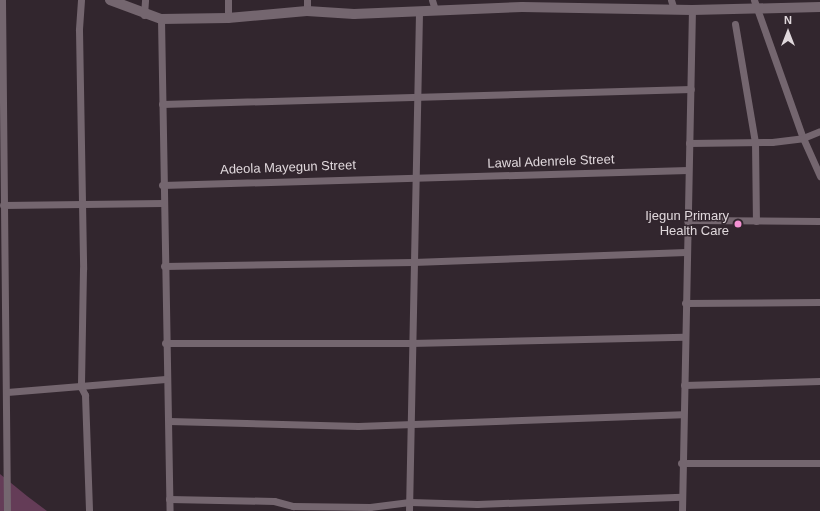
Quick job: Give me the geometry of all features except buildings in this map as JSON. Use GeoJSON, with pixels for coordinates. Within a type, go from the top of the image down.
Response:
{"type":"FeatureCollection","features":[{"type":"Feature","properties":{"kind":"street"},"geometry":{"type":"LineString","coordinates":[[2,0],[0,103],[3,205],[2,365],[8,392],[7,511]]}},
{"type":"Feature","properties":{"kind":"street"},"geometry":{"type":"LineString","coordinates":[[81,0],[79,30],[82,206],[81,387],[85,395],[89,511]]}},
{"type":"Feature","properties":{"kind":"street"},"geometry":{"type":"LineString","coordinates":[[110,0],[144,15],[161,19],[228,18],[307,11],[354,14],[419,11],[434,5],[520,4],[538,8],[672,5],[692,10],[756,5],[820,7]]}},
{"type":"Feature","properties":{"kind":"street"},"geometry":{"type":"LineString","coordinates":[[144,15],[145,0]]}},
{"type":"Feature","properties":{"kind":"street"},"geometry":{"type":"LineString","coordinates":[[228,0],[228,18]]}},
{"type":"Feature","properties":{"kind":"street"},"geometry":{"type":"LineString","coordinates":[[307,0],[307,11]]}},
{"type":"Feature","properties":{"kind":"street"},"geometry":{"type":"LineString","coordinates":[[538,8],[546,0]]}},
{"type":"Feature","properties":{"kind":"street"},"geometry":{"type":"LineString","coordinates":[[756,5],[803,138],[820,176]]}},
{"type":"Feature","properties":{"kind":"street"},"geometry":{"type":"LineString","coordinates":[[682,511],[681,463],[692,10]]}},
{"type":"Feature","properties":{"kind":"street"},"geometry":{"type":"LineString","coordinates":[[409,511],[411,343],[419,11]]}},
{"type":"Feature","properties":{"kind":"street"},"geometry":{"type":"LineString","coordinates":[[161,19],[165,378],[169,421],[170,511]]}},
{"type":"Feature","properties":{"kind":"street"},"geometry":{"type":"LineString","coordinates":[[735,24],[755,142],[756,221]]}},
{"type":"Feature","properties":{"kind":"street"},"geometry":{"type":"LineString","coordinates":[[162,104],[691,89]]}},
{"type":"Feature","properties":{"kind":"street"},"geometry":{"type":"LineString","coordinates":[[689,143],[755,142],[803,138],[820,131]]}},
{"type":"Feature","properties":{"kind":"street","name":"Lawal Adenrele Street"},"geometry":{"type":"LineString","coordinates":[[415,176],[688,170]]}},
{"type":"Feature","properties":{"kind":"street","name":"Adeola Mayegun Street"},"geometry":{"type":"LineString","coordinates":[[162,185],[415,176]]}},
{"type":"Feature","properties":{"kind":"street"},"geometry":{"type":"LineString","coordinates":[[3,205],[82,206],[163,203]]}},
{"type":"Feature","properties":{"kind":"street"},"geometry":{"type":"LineString","coordinates":[[687,220],[820,221]]}},
{"type":"Feature","properties":{"kind":"street"},"geometry":{"type":"LineString","coordinates":[[164,266],[413,262],[686,252]]}},
{"type":"Feature","properties":{"kind":"street"},"geometry":{"type":"LineString","coordinates":[[685,303],[820,302]]}},
{"type":"Feature","properties":{"kind":"street"},"geometry":{"type":"LineString","coordinates":[[165,343],[411,343],[684,337]]}},
{"type":"Feature","properties":{"kind":"street"},"geometry":{"type":"LineString","coordinates":[[8,392],[81,387],[165,378]]}},
{"type":"Feature","properties":{"kind":"street"},"geometry":{"type":"LineString","coordinates":[[684,385],[820,381]]}},
{"type":"Feature","properties":{"kind":"street"},"geometry":{"type":"LineString","coordinates":[[169,421],[287,422],[313,426],[682,414]]}},
{"type":"Feature","properties":{"kind":"street"},"geometry":{"type":"LineString","coordinates":[[681,463],[820,463]]}},
{"type":"Feature","properties":{"kind":"street"},"geometry":{"type":"LineString","coordinates":[[170,499],[370,507],[410,502],[477,504],[682,497]]}},
{"type":"Feature","properties":{"kind":"shaded area"},"geometry":{"type":"Polygon","coordinates":[[[0,474],[27,496],[47,511],[0,511],[0,474]]]}},
{"type":"Feature","properties":{"kind":"place","name":"Ijegun Primary Health Care"},"geometry":{"type":"Point","coordinates":[738,224]}}]}
